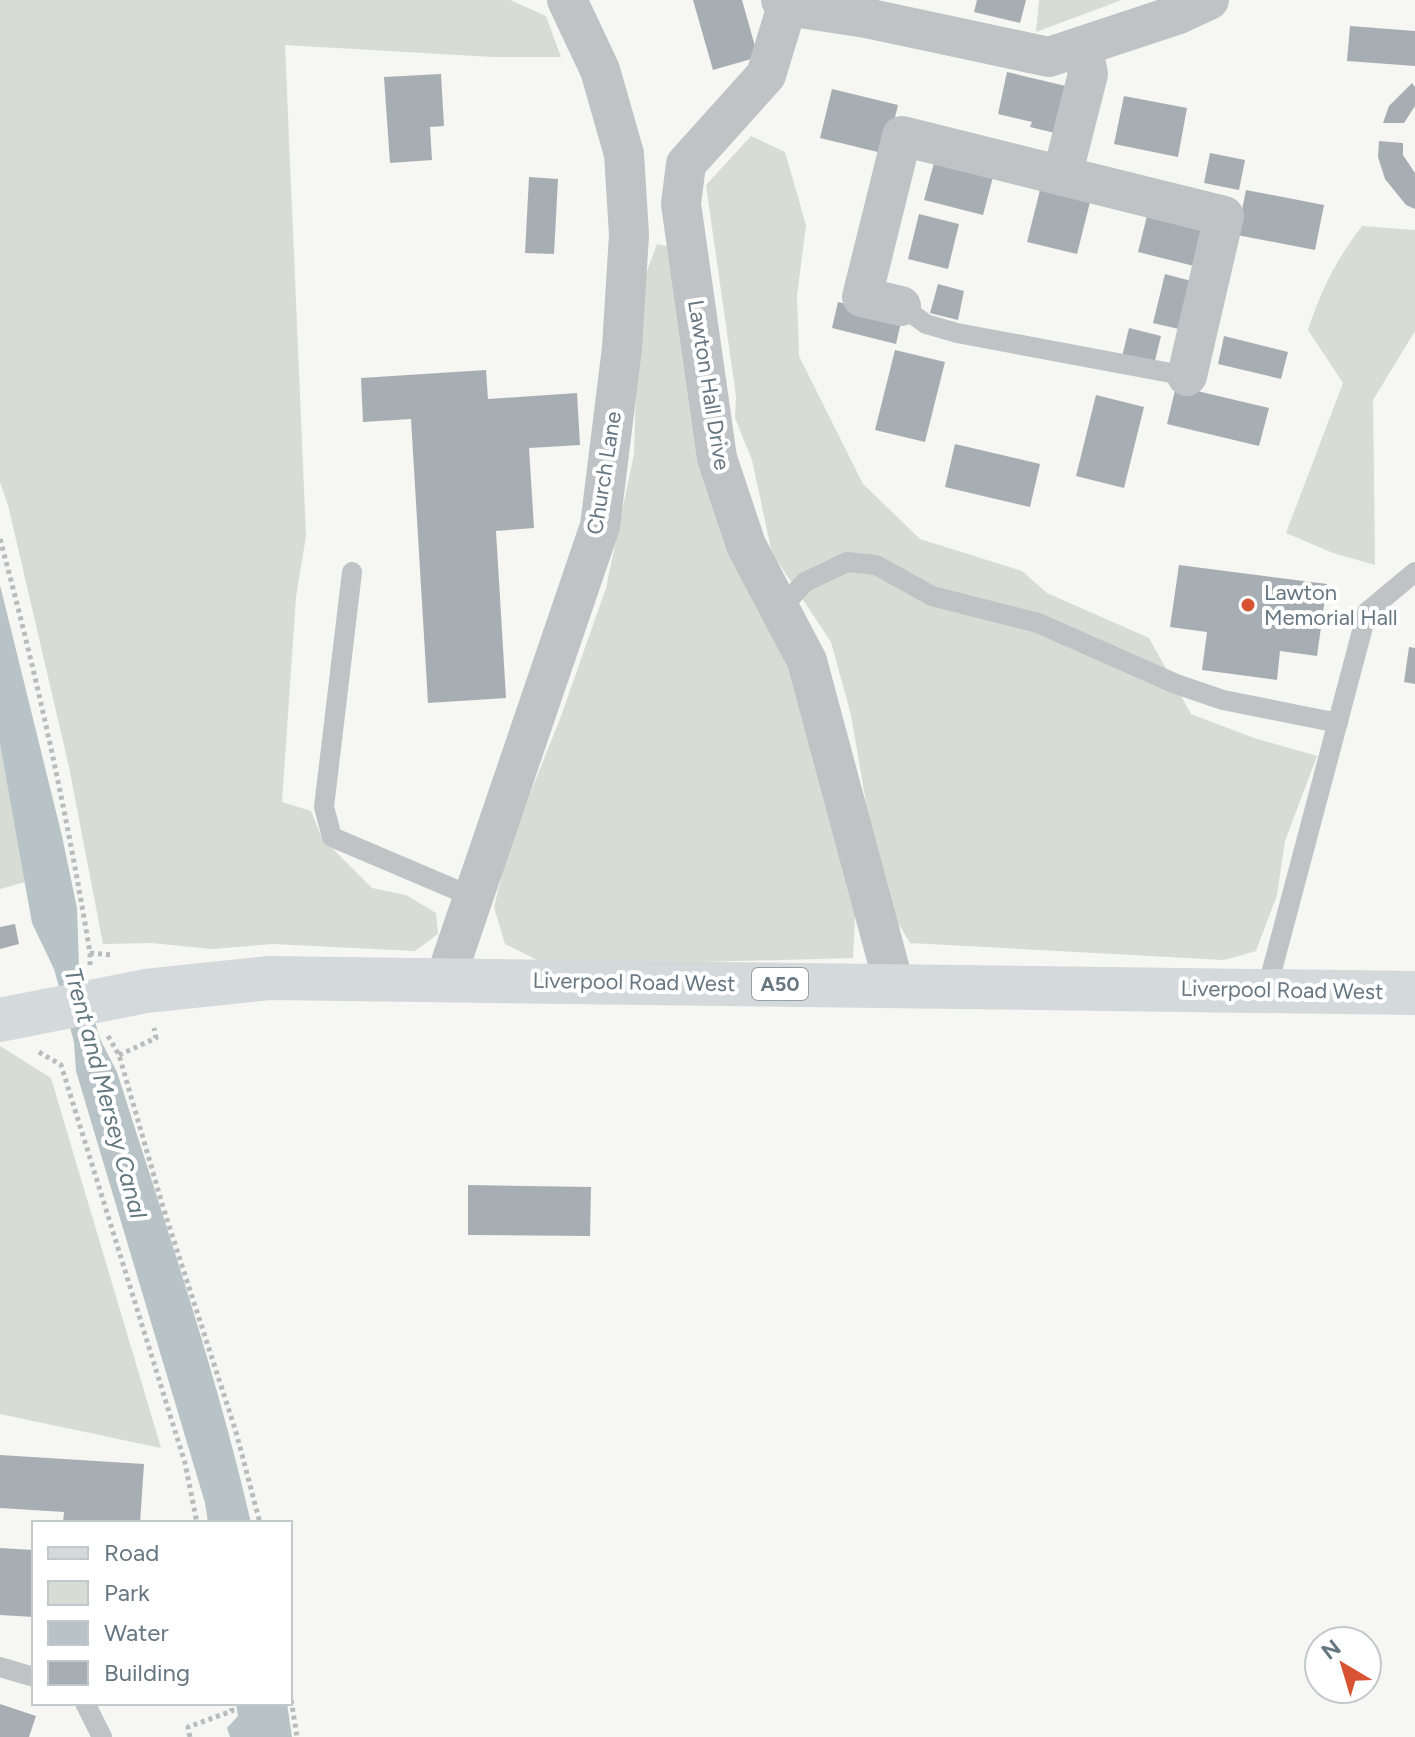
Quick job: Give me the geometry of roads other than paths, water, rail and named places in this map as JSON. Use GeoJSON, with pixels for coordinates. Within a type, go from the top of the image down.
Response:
{"type":"FeatureCollection","features":[{"type":"Feature","properties":{"kind":"main road","name":"Liverpool Road West"},"geometry":{"type":"LineString","coordinates":[[9,1018],[146,991],[269,978],[1415,993]]}},
{"type":"Feature","properties":{"kind":"street","name":"Church Lane"},"geometry":{"type":"LineString","coordinates":[[445,980],[600,526],[622,348],[629,235],[624,154],[600,70],[567,0]]}},
{"type":"Feature","properties":{"kind":"street"},"geometry":{"type":"LineString","coordinates":[[784,3],[1049,57],[1179,14],[1209,0]]}},
{"type":"Feature","properties":{"kind":"street","name":"Lawton Hall Drive"},"geometry":{"type":"LineString","coordinates":[[784,3],[766,75],[686,164],[681,204],[717,458],[746,545],[807,661],[894,985]]}},
{"type":"Feature","properties":{"kind":"street"},"geometry":{"type":"LineString","coordinates":[[1062,176],[1088,74],[1082,46]]}},
{"type":"Feature","properties":{"kind":"street"},"geometry":{"type":"LineString","coordinates":[[901,306],[862,297],[902,136],[1224,216],[1187,376]]}},
{"type":"Feature","properties":{"kind":"street"},"geometry":{"type":"LineString","coordinates":[[629,235],[681,204]]}},
{"type":"Feature","properties":{"kind":"lane"},"geometry":{"type":"LineString","coordinates":[[901,306],[926,324],[957,333],[1187,376]]}},
{"type":"Feature","properties":{"kind":"lane"},"geometry":{"type":"LineString","coordinates":[[779,610],[805,582],[847,562],[876,565],[932,596],[1038,623],[1176,684],[1223,700],[1338,723]]}},
{"type":"Feature","properties":{"kind":"lane"},"geometry":{"type":"LineString","coordinates":[[352,572],[324,807],[332,837],[473,897]]}},
{"type":"Feature","properties":{"kind":"lane"},"geometry":{"type":"LineString","coordinates":[[1267,989],[1367,612],[1415,572]]}},
{"type":"Feature","properties":{"kind":"lane"},"geometry":{"type":"LineString","coordinates":[[0,1667],[32,1676]]}},
{"type":"Feature","properties":{"kind":"lane"},"geometry":{"type":"LineString","coordinates":[[86,1705],[102,1737]]}},
{"type":"Feature","properties":{"kind":"water","name":"Trent and Mersey Canal"},"geometry":{"type":"Polygon","coordinates":[[[0,585],[77,908],[79,966],[100,1039],[117,1072],[188,1296],[222,1409],[251,1521],[208,1521],[205,1503],[76,1071],[74,1042],[54,969],[32,923],[0,744],[0,585]]]}},
{"type":"Feature","properties":{"kind":"water"},"geometry":{"type":"Polygon","coordinates":[[[236,1705],[287,1705],[292,1737],[230,1737],[227,1728],[238,1716],[236,1705]]]}},
{"type":"Feature","properties":{"kind":"place","name":"Lawton Memorial Hall"},"geometry":{"type":"Point","coordinates":[1248,605]}}]}
